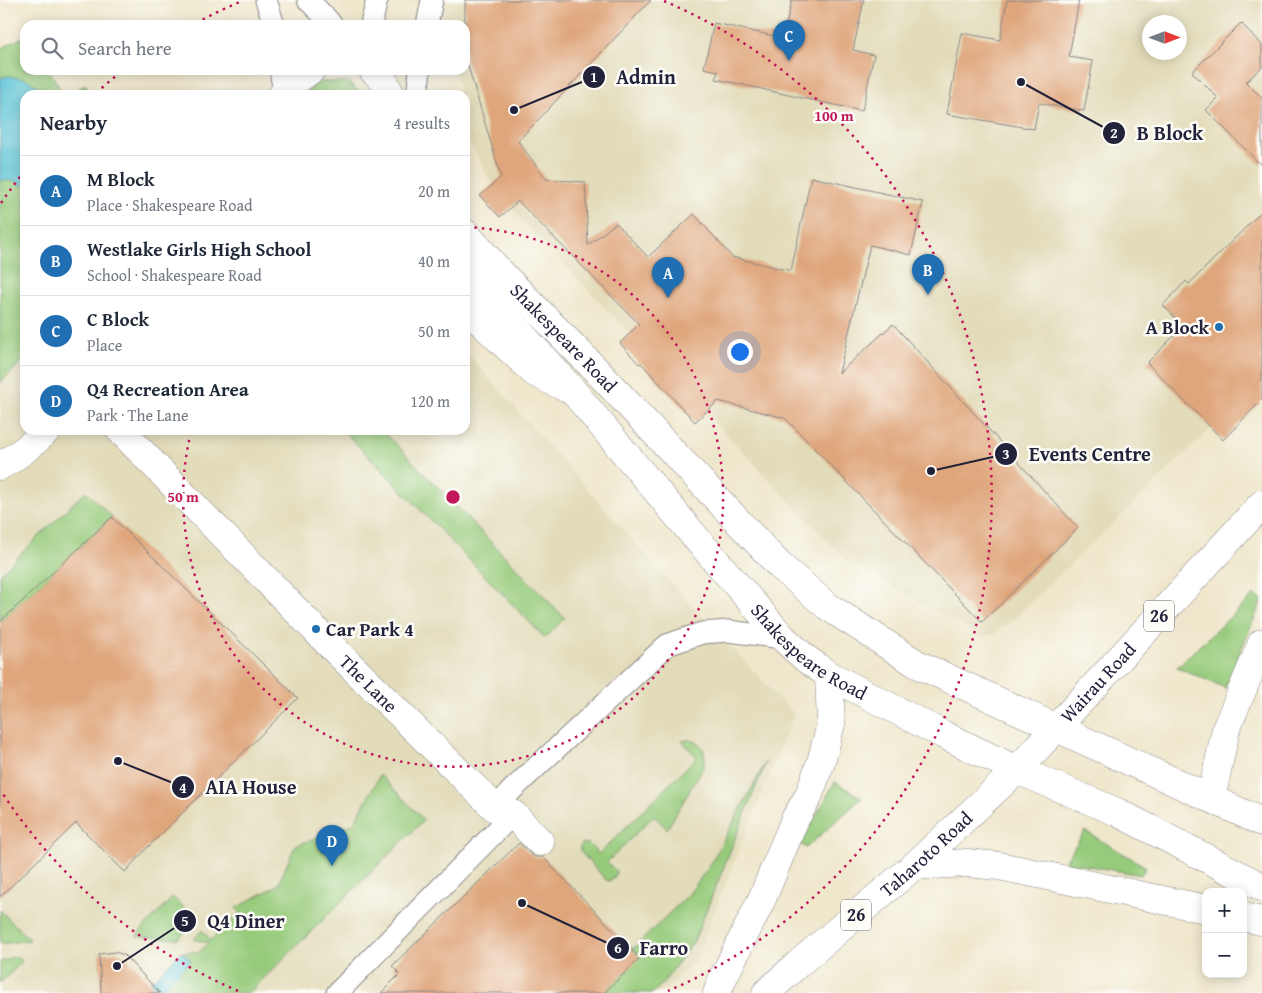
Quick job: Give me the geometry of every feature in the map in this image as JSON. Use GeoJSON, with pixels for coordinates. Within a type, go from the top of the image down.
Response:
{"type":"FeatureCollection","features":[{"type":"Feature","properties":{"kind":"street"},"geometry":{"type":"LineString","coordinates":[[282,86],[292,83],[304,75]]}},
{"type":"Feature","properties":{"kind":"street"},"geometry":{"type":"LineString","coordinates":[[378,75],[388,90]]}},
{"type":"Feature","properties":{"kind":"street","name":"Shakespeare Road"},"geometry":{"type":"LineString","coordinates":[[470,239],[779,565],[827,606],[918,664],[1262,822]]}},
{"type":"Feature","properties":{"kind":"street","name":"Shakespeare Road"},"geometry":{"type":"LineString","coordinates":[[470,277],[573,390],[696,538],[783,638],[806,659],[830,675],[944,735],[1017,770],[1117,812],[1262,887]]}},
{"type":"Feature","properties":{"kind":"street"},"geometry":{"type":"LineString","coordinates":[[470,313],[535,373],[573,390]]}},
{"type":"Feature","properties":{"kind":"street"},"geometry":{"type":"LineString","coordinates":[[0,466],[18,456],[41,435]]}},
{"type":"Feature","properties":{"kind":"street","name":"The Lane"},"geometry":{"type":"LineString","coordinates":[[125,435],[326,641],[504,811],[540,842]]}},
{"type":"Feature","properties":{"kind":"street","name":"Wairau Road"},"geometry":{"type":"LineString","coordinates":[[1056,728],[1262,504]]}},
{"type":"Feature","properties":{"kind":"street"},"geometry":{"type":"LineString","coordinates":[[1211,799],[1226,729],[1262,642]]}},
{"type":"Feature","properties":{"kind":"street"},"geometry":{"type":"LineString","coordinates":[[717,993],[762,898],[795,819],[808,797],[821,762],[831,724],[830,675]]}},
{"type":"Feature","properties":{"kind":"street","name":"26"},"geometry":{"type":"LineString","coordinates":[[1017,770],[1056,728]]}},
{"type":"Feature","properties":{"kind":"street","name":"Taharoto Road"},"geometry":{"type":"LineString","coordinates":[[766,993],[914,866],[1017,770]]}},
{"type":"Feature","properties":{"kind":"street"},"geometry":{"type":"LineString","coordinates":[[914,866],[967,863],[1000,866],[1202,908]]}},
{"type":"Feature","properties":{"kind":"street"},"geometry":{"type":"LineString","coordinates":[[1247,918],[1262,921]]}},
{"type":"Feature","properties":{"kind":"lane"},"geometry":{"type":"LineString","coordinates":[[266,0],[272,20]]}},
{"type":"Feature","properties":{"kind":"lane"},"geometry":{"type":"LineString","coordinates":[[308,0],[328,20]]}},
{"type":"Feature","properties":{"kind":"lane"},"geometry":{"type":"LineString","coordinates":[[372,20],[377,0]]}},
{"type":"Feature","properties":{"kind":"lane"},"geometry":{"type":"LineString","coordinates":[[428,20],[432,0]]}},
{"type":"Feature","properties":{"kind":"lane"},"geometry":{"type":"LineString","coordinates":[[418,90],[419,75]]}},
{"type":"Feature","properties":{"kind":"lane"},"geometry":{"type":"LineString","coordinates":[[337,993],[504,811],[513,789],[667,645],[702,633],[728,631],[783,638]]}},
{"type":"Feature","properties":{"kind":"shaded area"},"geometry":{"type":"Polygon","coordinates":[[[410,0],[1262,0],[1262,379],[1008,624],[994,634],[983,637],[846,560],[513,211],[488,177],[470,143],[470,90],[459,90],[456,75],[470,75],[470,20],[444,20],[410,0]]]}},
{"type":"Feature","properties":{"kind":"shaded area"},"geometry":{"type":"Polygon","coordinates":[[[470,357],[677,590],[794,714],[694,962],[661,993],[0,993],[0,383],[20,364],[20,435],[470,435],[470,357]]]}},
{"type":"Feature","properties":{"kind":"green space"},"geometry":{"type":"Polygon","coordinates":[[[20,39],[20,75],[52,75],[61,90],[20,90],[20,364],[0,383],[0,49],[20,39]]]}},
{"type":"Feature","properties":{"kind":"green space"},"geometry":{"type":"Polygon","coordinates":[[[318,82],[348,82],[357,90],[309,90],[318,82]]]}},
{"type":"Feature","properties":{"kind":"green space"},"geometry":{"type":"Polygon","coordinates":[[[85,84],[88,90],[77,90],[85,84]]]}},
{"type":"Feature","properties":{"kind":"green space"},"geometry":{"type":"Polygon","coordinates":[[[348,435],[387,435],[565,618],[545,638],[348,435]]]}},
{"type":"Feature","properties":{"kind":"green space"},"geometry":{"type":"Polygon","coordinates":[[[86,491],[112,517],[0,622],[0,574],[86,491]]]}},
{"type":"Feature","properties":{"kind":"green space"},"geometry":{"type":"Polygon","coordinates":[[[1254,595],[1262,600],[1225,688],[1177,667],[1254,595]]]}},
{"type":"Feature","properties":{"kind":"green space"},"geometry":{"type":"Polygon","coordinates":[[[686,740],[700,744],[705,756],[704,766],[667,829],[654,816],[607,862],[616,871],[616,874],[610,881],[606,880],[580,851],[580,846],[583,843],[589,844],[599,854],[697,757],[682,741],[686,740]]]}},
{"type":"Feature","properties":{"kind":"green space"},"geometry":{"type":"Polygon","coordinates":[[[766,762],[694,941],[663,983],[653,993],[604,993],[640,957],[632,949],[689,894],[709,867],[766,762]]]}},
{"type":"Feature","properties":{"kind":"green space"},"geometry":{"type":"Polygon","coordinates":[[[380,775],[424,820],[249,993],[164,993],[161,990],[191,960],[181,952],[199,952],[208,943],[194,939],[202,930],[211,940],[240,912],[236,908],[278,885],[295,846],[354,823],[380,775]]]}},
{"type":"Feature","properties":{"kind":"green space"},"geometry":{"type":"Polygon","coordinates":[[[835,782],[862,798],[806,848],[800,844],[835,782]]]}},
{"type":"Feature","properties":{"kind":"green space"},"geometry":{"type":"Polygon","coordinates":[[[1085,831],[1146,867],[1141,875],[1065,862],[1085,831]]]}},
{"type":"Feature","properties":{"kind":"green space"},"geometry":{"type":"Polygon","coordinates":[[[173,897],[196,920],[178,939],[136,936],[173,897]]]}},
{"type":"Feature","properties":{"kind":"green space"},"geometry":{"type":"Polygon","coordinates":[[[0,910],[30,940],[0,944],[0,910]]]}},
{"type":"Feature","properties":{"kind":"green space"},"geometry":{"type":"Polygon","coordinates":[[[16,956],[22,962],[0,983],[0,962],[16,956]]]}},
{"type":"Feature","properties":{"kind":"water"},"geometry":{"type":"Polygon","coordinates":[[[8,76],[26,79],[43,90],[20,90],[20,184],[14,181],[0,180],[0,78],[8,76]]]}},
{"type":"Feature","properties":{"kind":"water"},"geometry":{"type":"Polygon","coordinates":[[[181,952],[191,960],[159,992],[149,984],[181,952]]]}},
{"type":"Feature","properties":{"kind":"building"},"geometry":{"type":"Polygon","coordinates":[[[465,0],[651,0],[518,141],[546,179],[585,182],[588,245],[616,223],[648,257],[694,214],[732,257],[791,271],[811,177],[923,202],[911,255],[870,245],[839,373],[893,324],[1078,528],[982,622],[785,418],[718,401],[695,422],[620,343],[639,324],[518,201],[500,217],[480,196],[501,177],[470,73],[470,20],[465,20],[465,0]]]}},
{"type":"Feature","properties":{"kind":"building"},"geometry":{"type":"Polygon","coordinates":[[[792,0],[864,0],[853,50],[874,55],[862,111],[716,79],[718,71],[704,68],[714,23],[783,38],[792,0]]]}},
{"type":"Feature","properties":{"kind":"building"},"geometry":{"type":"Polygon","coordinates":[[[1007,0],[1079,0],[1069,57],[1093,61],[1084,111],[1039,103],[1034,129],[947,114],[962,33],[1000,40],[1007,0]]]}},
{"type":"Feature","properties":{"kind":"building"},"geometry":{"type":"Polygon","coordinates":[[[1241,23],[1262,45],[1262,67],[1246,82],[1262,98],[1262,166],[1206,110],[1218,98],[1192,72],[1241,23]]]}},
{"type":"Feature","properties":{"kind":"building","name":"A Block"},"geometry":{"type":"Polygon","coordinates":[[[1262,211],[1262,400],[1223,440],[1147,363],[1180,330],[1174,324],[1177,320],[1163,305],[1186,281],[1189,284],[1262,211]]]}},
{"type":"Feature","properties":{"kind":"building"},"geometry":{"type":"Polygon","coordinates":[[[112,517],[298,698],[125,872],[76,823],[0,897],[0,622],[112,517]]]}},
{"type":"Feature","properties":{"kind":"building"},"geometry":{"type":"Polygon","coordinates":[[[519,843],[535,857],[543,857],[640,958],[604,993],[381,993],[400,974],[392,966],[519,843]]]}},
{"type":"Feature","properties":{"kind":"building"},"geometry":{"type":"Polygon","coordinates":[[[116,952],[124,955],[160,993],[101,993],[99,954],[116,952]]]}},
{"type":"Feature","properties":{"kind":"place","name":"C Block"},"geometry":{"type":"Point","coordinates":[789,61]}},
{"type":"Feature","properties":{"kind":"place","name":"B Block"},"geometry":{"type":"Point","coordinates":[1021,82]}},
{"type":"Feature","properties":{"kind":"place","name":"Admin"},"geometry":{"type":"Point","coordinates":[514,110]}},
{"type":"Feature","properties":{"kind":"place","name":"Westlake Girls High School"},"geometry":{"type":"Point","coordinates":[928,295]}},
{"type":"Feature","properties":{"kind":"place","name":"M Block"},"geometry":{"type":"Point","coordinates":[668,298]}},
{"type":"Feature","properties":{"kind":"place","name":"A Block"},"geometry":{"type":"Point","coordinates":[1219,327]}},
{"type":"Feature","properties":{"kind":"place","name":"Events Centre"},"geometry":{"type":"Point","coordinates":[931,471]}},
{"type":"Feature","properties":{"kind":"place","name":"Car Park 4"},"geometry":{"type":"Point","coordinates":[316,629]}},
{"type":"Feature","properties":{"kind":"place","name":"AIA House"},"geometry":{"type":"Point","coordinates":[118,761]}},
{"type":"Feature","properties":{"kind":"place","name":"Q4 Recreation Area"},"geometry":{"type":"Point","coordinates":[332,866]}},
{"type":"Feature","properties":{"kind":"place","name":"Farro"},"geometry":{"type":"Point","coordinates":[522,903]}},
{"type":"Feature","properties":{"kind":"place","name":"Q4 Diner"},"geometry":{"type":"Point","coordinates":[117,966]}}]}
